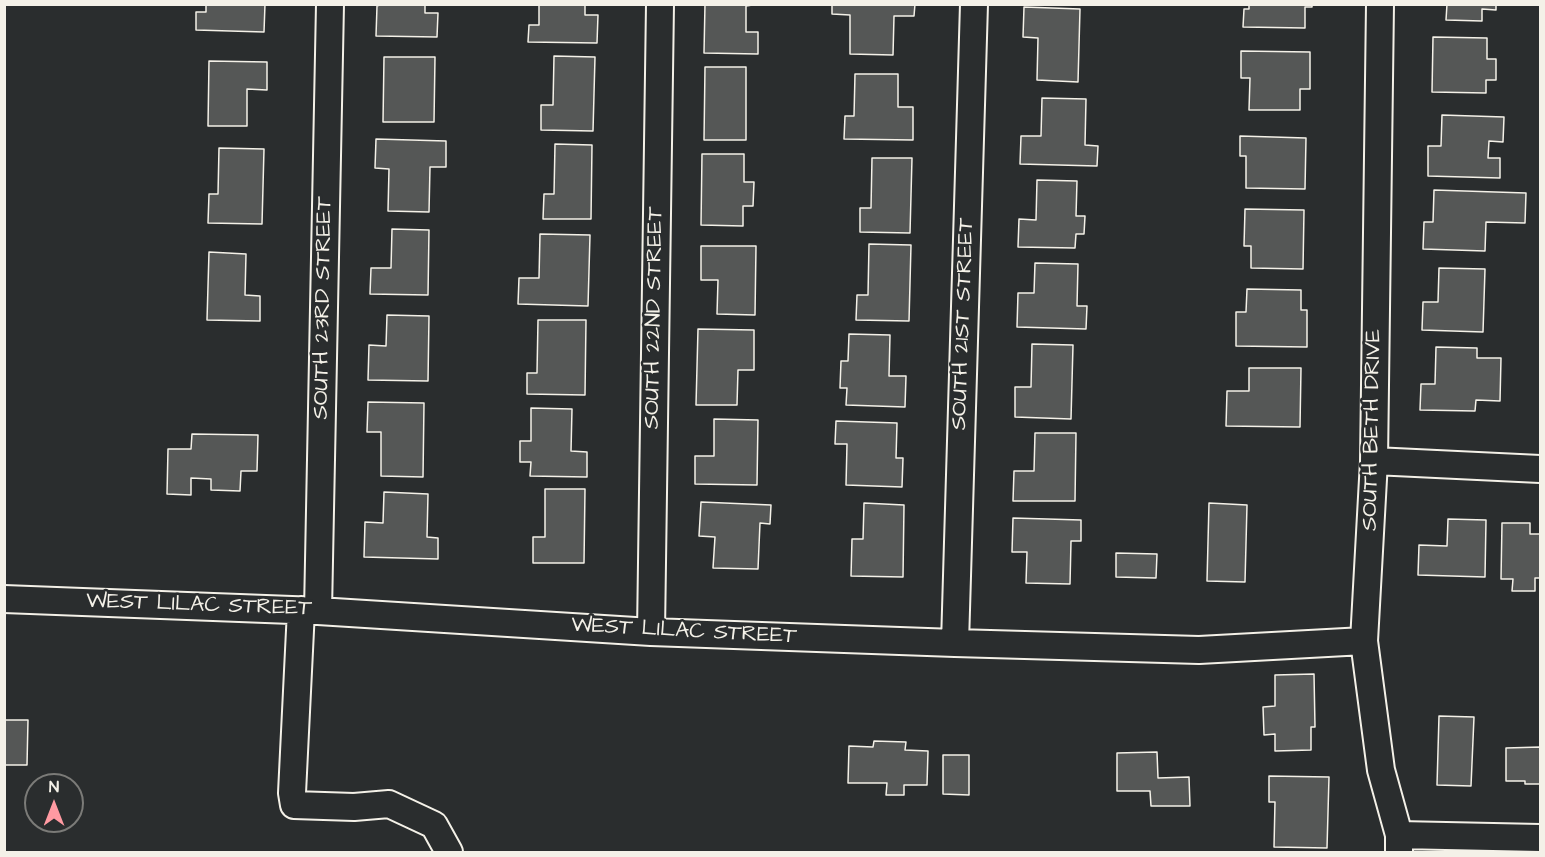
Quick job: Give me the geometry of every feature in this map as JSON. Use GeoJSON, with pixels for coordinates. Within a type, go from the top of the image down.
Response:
{"type":"FeatureCollection","features":[{"type":"Feature","properties":{"kind":"street","name":"SOUTH 23RD STREET"},"geometry":{"type":"LineString","coordinates":[[330,4],[309,610],[292,793],[294,805],[354,807],[389,804],[434,825],[448,852]]}},
{"type":"Feature","properties":{"kind":"street","name":"SOUTH 22ND STREET"},"geometry":{"type":"LineString","coordinates":[[651,632],[660,4]]}},
{"type":"Feature","properties":{"kind":"street","name":"SOUTH 21ST STREET"},"geometry":{"type":"LineString","coordinates":[[955,643],[974,4]]}},
{"type":"Feature","properties":{"kind":"street","name":"SOUTH BETH DRIVE"},"geometry":{"type":"LineString","coordinates":[[1380,4],[1374,461],[1364,640],[1381,770],[1399,844]]}},
{"type":"Feature","properties":{"kind":"street"},"geometry":{"type":"LineString","coordinates":[[1374,461],[1540,469]]}},
{"type":"Feature","properties":{"kind":"street","name":"WEST LILAC STREET"},"geometry":{"type":"LineString","coordinates":[[4,599],[309,610],[651,632],[955,643],[1199,650],[1364,640]]}},
{"type":"Feature","properties":{"kind":"street"},"geometry":{"type":"LineString","coordinates":[[1399,844],[1540,838]]}},
{"type":"Feature","properties":{"kind":"building"},"geometry":{"type":"Polygon","coordinates":[[[206,4],[265,4],[264,32],[196,30],[196,12],[206,12],[206,4]]]}},
{"type":"Feature","properties":{"kind":"building"},"geometry":{"type":"Polygon","coordinates":[[[425,4],[425,13],[438,13],[437,37],[376,36],[377,6],[425,4]]]}},
{"type":"Feature","properties":{"kind":"building"},"geometry":{"type":"Polygon","coordinates":[[[539,4],[585,4],[585,15],[598,15],[597,43],[528,42],[529,25],[539,25],[539,4]]]}},
{"type":"Feature","properties":{"kind":"building"},"geometry":{"type":"Polygon","coordinates":[[[705,4],[759,4],[746,6],[746,32],[758,32],[758,54],[704,53],[705,4]]]}},
{"type":"Feature","properties":{"kind":"building"},"geometry":{"type":"Polygon","coordinates":[[[832,4],[915,4],[914,16],[894,16],[893,55],[850,54],[850,15],[832,14],[832,4]]]}},
{"type":"Feature","properties":{"kind":"building"},"geometry":{"type":"Polygon","coordinates":[[[1249,4],[1312,4],[1312,7],[1305,7],[1305,28],[1243,27],[1244,9],[1249,9],[1249,4]]]}},
{"type":"Feature","properties":{"kind":"building"},"geometry":{"type":"Polygon","coordinates":[[[1447,4],[1496,4],[1496,10],[1482,9],[1482,21],[1446,20],[1447,4]]]}},
{"type":"Feature","properties":{"kind":"building"},"geometry":{"type":"Polygon","coordinates":[[[1024,7],[1080,9],[1078,82],[1037,80],[1038,38],[1023,37],[1024,7]]]}},
{"type":"Feature","properties":{"kind":"building"},"geometry":{"type":"Polygon","coordinates":[[[1433,37],[1487,38],[1487,59],[1496,59],[1496,80],[1486,80],[1486,93],[1432,92],[1433,37]]]}},
{"type":"Feature","properties":{"kind":"building"},"geometry":{"type":"Polygon","coordinates":[[[1241,51],[1310,52],[1310,89],[1300,89],[1300,110],[1249,110],[1250,78],[1241,78],[1241,51]]]}},
{"type":"Feature","properties":{"kind":"building"},"geometry":{"type":"Polygon","coordinates":[[[554,56],[595,57],[593,131],[541,130],[541,105],[553,105],[554,56]]]}},
{"type":"Feature","properties":{"kind":"building"},"geometry":{"type":"Polygon","coordinates":[[[384,57],[435,57],[434,122],[383,122],[384,57]]]}},
{"type":"Feature","properties":{"kind":"building"},"geometry":{"type":"Polygon","coordinates":[[[209,61],[267,62],[267,90],[247,89],[247,126],[208,126],[209,61]]]}},
{"type":"Feature","properties":{"kind":"building"},"geometry":{"type":"Polygon","coordinates":[[[705,67],[746,67],[746,140],[704,140],[705,67]]]}},
{"type":"Feature","properties":{"kind":"building"},"geometry":{"type":"Polygon","coordinates":[[[855,74],[898,74],[898,107],[913,107],[913,140],[844,139],[845,116],[854,116],[855,74]]]}},
{"type":"Feature","properties":{"kind":"building"},"geometry":{"type":"Polygon","coordinates":[[[1042,98],[1086,99],[1085,145],[1098,146],[1097,166],[1020,164],[1021,136],[1041,136],[1042,98]]]}},
{"type":"Feature","properties":{"kind":"building"},"geometry":{"type":"Polygon","coordinates":[[[1442,115],[1504,117],[1503,142],[1489,141],[1488,158],[1500,158],[1500,178],[1428,176],[1428,146],[1441,146],[1442,115]]]}},
{"type":"Feature","properties":{"kind":"building"},"geometry":{"type":"Polygon","coordinates":[[[1240,136],[1306,138],[1305,189],[1246,188],[1246,156],[1240,156],[1240,136]]]}},
{"type":"Feature","properties":{"kind":"building"},"geometry":{"type":"Polygon","coordinates":[[[376,139],[446,141],[446,167],[430,167],[429,212],[388,211],[389,169],[375,168],[376,139]]]}},
{"type":"Feature","properties":{"kind":"building"},"geometry":{"type":"Polygon","coordinates":[[[555,144],[592,145],[591,219],[543,219],[544,194],[554,194],[555,144]]]}},
{"type":"Feature","properties":{"kind":"building"},"geometry":{"type":"Polygon","coordinates":[[[219,148],[264,149],[262,224],[208,223],[209,194],[218,194],[219,148]]]}},
{"type":"Feature","properties":{"kind":"building"},"geometry":{"type":"Polygon","coordinates":[[[702,154],[744,154],[744,182],[754,182],[753,206],[743,206],[743,226],[701,225],[702,154]]]}},
{"type":"Feature","properties":{"kind":"building"},"geometry":{"type":"Polygon","coordinates":[[[872,158],[912,158],[910,233],[860,232],[860,208],[871,208],[872,158]]]}},
{"type":"Feature","properties":{"kind":"building"},"geometry":{"type":"Polygon","coordinates":[[[1037,180],[1077,181],[1076,216],[1085,216],[1084,234],[1076,234],[1075,248],[1018,247],[1019,219],[1036,220],[1037,180]]]}},
{"type":"Feature","properties":{"kind":"building"},"geometry":{"type":"Polygon","coordinates":[[[1434,190],[1526,193],[1525,223],[1486,222],[1485,251],[1423,249],[1424,222],[1433,222],[1434,190]]]}},
{"type":"Feature","properties":{"kind":"building"},"geometry":{"type":"Polygon","coordinates":[[[1245,209],[1304,210],[1303,269],[1251,268],[1251,246],[1244,246],[1245,209]]]}},
{"type":"Feature","properties":{"kind":"building"},"geometry":{"type":"Polygon","coordinates":[[[392,229],[429,230],[428,295],[370,294],[371,268],[391,268],[392,229]]]}},
{"type":"Feature","properties":{"kind":"building"},"geometry":{"type":"Polygon","coordinates":[[[540,234],[590,235],[588,306],[518,304],[519,278],[539,278],[540,234]]]}},
{"type":"Feature","properties":{"kind":"building"},"geometry":{"type":"Polygon","coordinates":[[[869,244],[911,245],[909,321],[856,320],[857,295],[868,295],[869,244]]]}},
{"type":"Feature","properties":{"kind":"building"},"geometry":{"type":"Polygon","coordinates":[[[701,246],[756,246],[755,315],[717,314],[718,280],[701,280],[701,246]]]}},
{"type":"Feature","properties":{"kind":"building"},"geometry":{"type":"Polygon","coordinates":[[[209,252],[246,254],[245,295],[260,296],[260,321],[207,320],[209,252]]]}},
{"type":"Feature","properties":{"kind":"building"},"geometry":{"type":"Polygon","coordinates":[[[1035,263],[1078,264],[1077,306],[1087,306],[1086,329],[1017,327],[1018,293],[1034,293],[1035,263]]]}},
{"type":"Feature","properties":{"kind":"building"},"geometry":{"type":"Polygon","coordinates":[[[1439,268],[1485,269],[1483,332],[1422,330],[1423,302],[1438,302],[1439,268]]]}},
{"type":"Feature","properties":{"kind":"building"},"geometry":{"type":"Polygon","coordinates":[[[1247,289],[1301,290],[1301,310],[1307,310],[1307,347],[1236,346],[1236,312],[1246,312],[1247,289]]]}},
{"type":"Feature","properties":{"kind":"building"},"geometry":{"type":"Polygon","coordinates":[[[387,315],[429,316],[428,381],[368,380],[369,345],[386,346],[387,315]]]}},
{"type":"Feature","properties":{"kind":"building"},"geometry":{"type":"Polygon","coordinates":[[[538,320],[586,320],[585,395],[527,394],[527,373],[537,373],[538,320]]]}},
{"type":"Feature","properties":{"kind":"building"},"geometry":{"type":"Polygon","coordinates":[[[698,329],[754,330],[754,370],[738,370],[737,405],[696,405],[698,329]]]}},
{"type":"Feature","properties":{"kind":"building"},"geometry":{"type":"Polygon","coordinates":[[[849,334],[890,335],[889,376],[906,376],[905,407],[846,405],[847,388],[840,388],[841,361],[848,361],[849,334]]]}},
{"type":"Feature","properties":{"kind":"building"},"geometry":{"type":"Polygon","coordinates":[[[1032,344],[1073,345],[1071,419],[1015,417],[1015,387],[1031,387],[1032,344]]]}},
{"type":"Feature","properties":{"kind":"building"},"geometry":{"type":"Polygon","coordinates":[[[1436,347],[1477,348],[1477,358],[1501,358],[1500,401],[1476,400],[1475,411],[1420,410],[1421,384],[1435,384],[1436,347]]]}},
{"type":"Feature","properties":{"kind":"building"},"geometry":{"type":"Polygon","coordinates":[[[1249,368],[1301,368],[1300,427],[1226,426],[1227,391],[1249,391],[1249,368]]]}},
{"type":"Feature","properties":{"kind":"building"},"geometry":{"type":"Polygon","coordinates":[[[368,402],[424,403],[423,477],[381,476],[381,432],[367,432],[368,402]]]}},
{"type":"Feature","properties":{"kind":"building"},"geometry":{"type":"Polygon","coordinates":[[[531,408],[572,409],[571,451],[587,452],[587,477],[530,476],[531,462],[520,462],[520,441],[531,441],[531,408]]]}},
{"type":"Feature","properties":{"kind":"building"},"geometry":{"type":"Polygon","coordinates":[[[714,419],[758,420],[757,485],[695,484],[695,456],[714,456],[714,419]]]}},
{"type":"Feature","properties":{"kind":"building"},"geometry":{"type":"Polygon","coordinates":[[[836,421],[897,423],[896,458],[903,458],[902,487],[846,485],[847,444],[835,444],[836,421]]]}},
{"type":"Feature","properties":{"kind":"building"},"geometry":{"type":"Polygon","coordinates":[[[1035,433],[1076,433],[1075,501],[1013,501],[1014,471],[1034,471],[1035,433]]]}},
{"type":"Feature","properties":{"kind":"building"},"geometry":{"type":"Polygon","coordinates":[[[192,434],[258,435],[257,471],[241,471],[240,491],[211,490],[211,479],[191,478],[191,495],[167,494],[168,449],[191,449],[192,434]]]}},
{"type":"Feature","properties":{"kind":"building"},"geometry":{"type":"Polygon","coordinates":[[[545,489],[585,489],[584,563],[533,563],[533,537],[545,537],[545,489]]]}},
{"type":"Feature","properties":{"kind":"building"},"geometry":{"type":"Polygon","coordinates":[[[384,492],[428,494],[427,537],[438,538],[438,559],[364,557],[365,522],[383,523],[384,492]]]}},
{"type":"Feature","properties":{"kind":"building"},"geometry":{"type":"Polygon","coordinates":[[[701,502],[771,505],[770,524],[760,523],[758,569],[713,568],[715,537],[699,536],[701,502]]]}},
{"type":"Feature","properties":{"kind":"building"},"geometry":{"type":"Polygon","coordinates":[[[864,503],[904,505],[903,577],[851,576],[852,539],[863,539],[864,503]]]}},
{"type":"Feature","properties":{"kind":"building"},"geometry":{"type":"Polygon","coordinates":[[[1209,503],[1247,505],[1245,582],[1207,581],[1209,503]]]}},
{"type":"Feature","properties":{"kind":"building"},"geometry":{"type":"Polygon","coordinates":[[[1013,518],[1081,520],[1081,541],[1071,541],[1070,584],[1026,583],[1027,552],[1012,552],[1013,518]]]}},
{"type":"Feature","properties":{"kind":"building"},"geometry":{"type":"Polygon","coordinates":[[[1448,519],[1486,520],[1485,577],[1418,575],[1419,545],[1447,546],[1448,519]]]}},
{"type":"Feature","properties":{"kind":"building"},"geometry":{"type":"Polygon","coordinates":[[[1502,523],[1530,523],[1530,534],[1540,534],[1540,578],[1535,578],[1535,591],[1512,591],[1513,579],[1501,579],[1502,523]]]}},
{"type":"Feature","properties":{"kind":"building"},"geometry":{"type":"Polygon","coordinates":[[[1116,553],[1157,554],[1156,578],[1116,577],[1116,553]]]}},
{"type":"Feature","properties":{"kind":"building"},"geometry":{"type":"Polygon","coordinates":[[[1314,674],[1315,727],[1311,727],[1311,750],[1275,751],[1275,734],[1264,735],[1263,707],[1275,706],[1275,675],[1314,674]]]}},
{"type":"Feature","properties":{"kind":"building"},"geometry":{"type":"Polygon","coordinates":[[[1439,716],[1474,717],[1471,786],[1437,785],[1439,716]]]}},
{"type":"Feature","properties":{"kind":"building"},"geometry":{"type":"Polygon","coordinates":[[[4,720],[28,720],[27,765],[4,765],[4,720]]]}},
{"type":"Feature","properties":{"kind":"building"},"geometry":{"type":"Polygon","coordinates":[[[874,741],[906,742],[905,750],[928,751],[927,785],[904,785],[904,795],[886,795],[887,783],[848,783],[849,746],[873,747],[874,741]]]}},
{"type":"Feature","properties":{"kind":"building"},"geometry":{"type":"Polygon","coordinates":[[[1540,747],[1540,784],[1506,781],[1506,748],[1540,747]]]}},
{"type":"Feature","properties":{"kind":"building"},"geometry":{"type":"Polygon","coordinates":[[[1157,752],[1158,778],[1189,777],[1190,806],[1151,806],[1150,791],[1117,791],[1117,753],[1157,752]]]}},
{"type":"Feature","properties":{"kind":"building"},"geometry":{"type":"Polygon","coordinates":[[[943,755],[969,755],[969,795],[943,794],[943,755]]]}},
{"type":"Feature","properties":{"kind":"building"},"geometry":{"type":"Polygon","coordinates":[[[1269,776],[1329,777],[1327,848],[1274,847],[1275,802],[1269,802],[1269,776]]]}}]}
